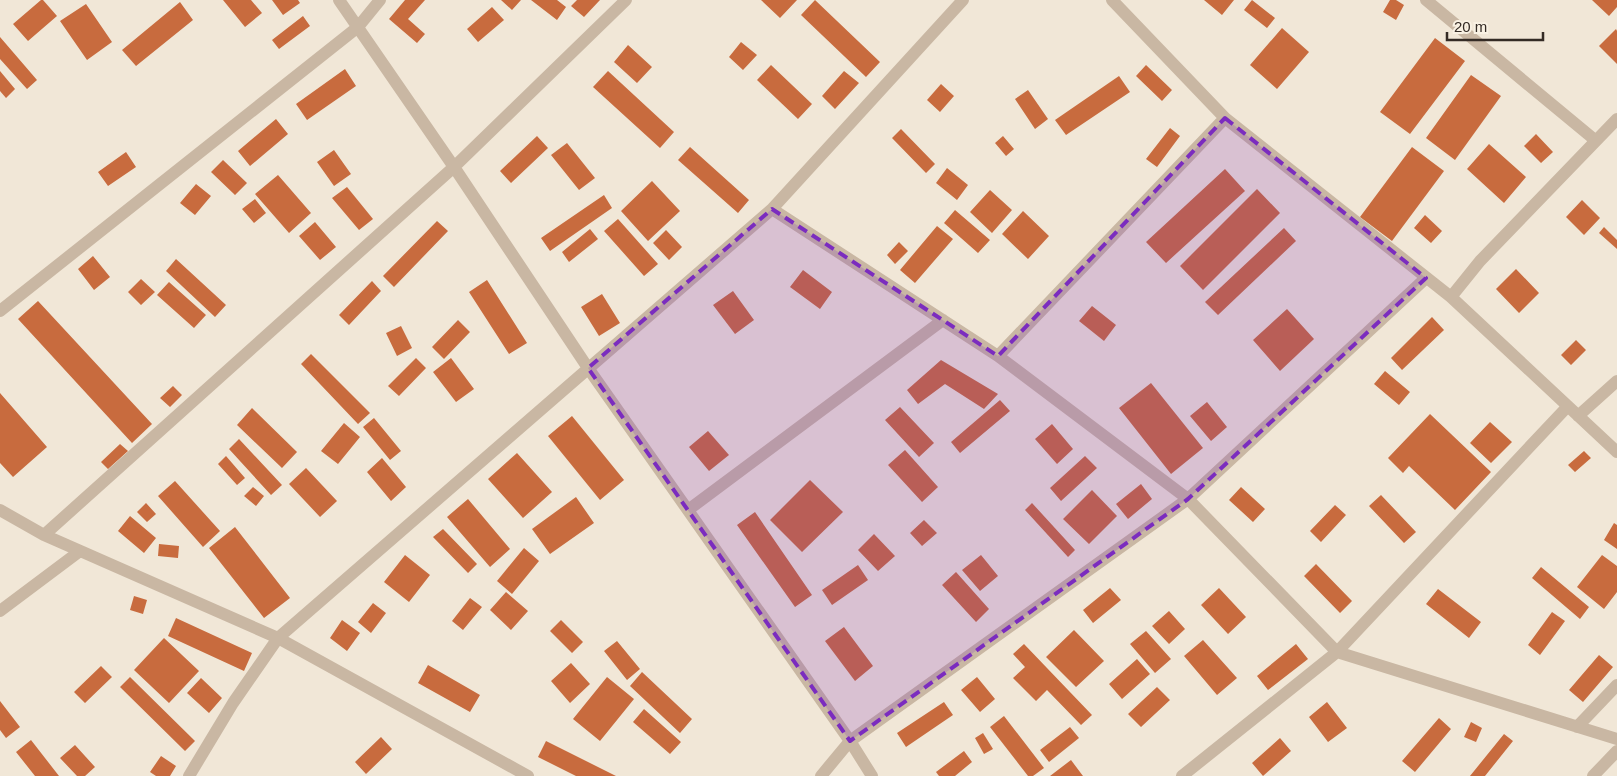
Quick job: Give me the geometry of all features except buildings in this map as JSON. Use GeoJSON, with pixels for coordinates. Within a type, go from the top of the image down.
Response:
{"type":"FeatureCollection","features":[{"type":"Feature","properties":{"kind":"street"},"geometry":{"type":"LineString","coordinates":[[339,0],[454,167],[588,368],[850,741],[872,776]]}},
{"type":"Feature","properties":{"kind":"street"},"geometry":{"type":"LineString","coordinates":[[0,311],[358,27],[380,0]]}},
{"type":"Feature","properties":{"kind":"street"},"geometry":{"type":"LineString","coordinates":[[44,535],[454,167],[626,0]]}},
{"type":"Feature","properties":{"kind":"street"},"geometry":{"type":"LineString","coordinates":[[189,776],[234,703],[278,638],[772,209],[963,0]]}},
{"type":"Feature","properties":{"kind":"street"},"geometry":{"type":"LineString","coordinates":[[1112,0],[1225,118],[1451,297],[1617,452]]}},
{"type":"Feature","properties":{"kind":"street"},"geometry":{"type":"LineString","coordinates":[[1426,0],[1595,140]]}},
{"type":"Feature","properties":{"kind":"street"},"geometry":{"type":"LineString","coordinates":[[998,356],[1225,118]]}},
{"type":"Feature","properties":{"kind":"street"},"geometry":{"type":"LineString","coordinates":[[1451,297],[1480,261],[1617,119]]}},
{"type":"Feature","properties":{"kind":"street"},"geometry":{"type":"LineString","coordinates":[[772,209],[998,356],[1188,499],[1337,652],[1617,740]]}},
{"type":"Feature","properties":{"kind":"street"},"geometry":{"type":"LineString","coordinates":[[822,776],[850,741],[1188,499],[1426,278]]}},
{"type":"Feature","properties":{"kind":"street"},"geometry":{"type":"LineString","coordinates":[[688,510],[943,320]]}},
{"type":"Feature","properties":{"kind":"street"},"geometry":{"type":"LineString","coordinates":[[1578,416],[1617,381]]}},
{"type":"Feature","properties":{"kind":"street"},"geometry":{"type":"LineString","coordinates":[[1182,776],[1337,652],[1568,406]]}},
{"type":"Feature","properties":{"kind":"street"},"geometry":{"type":"LineString","coordinates":[[0,510],[44,535],[80,552],[278,638],[528,776]]}},
{"type":"Feature","properties":{"kind":"street"},"geometry":{"type":"LineString","coordinates":[[0,611],[80,552]]}},
{"type":"Feature","properties":{"kind":"street"},"geometry":{"type":"LineString","coordinates":[[1577,727],[1617,685]]}},
{"type":"Feature","properties":{"kind":"street"},"geometry":{"type":"LineString","coordinates":[[1593,776],[1617,751]]}},
{"type":"Feature","properties":{"kind":"highlighted area"},"geometry":{"type":"Polygon","coordinates":[[[1225,118],[1426,278],[1188,499],[850,741],[588,368],[772,209],[998,356],[1225,118]]]}}]}
